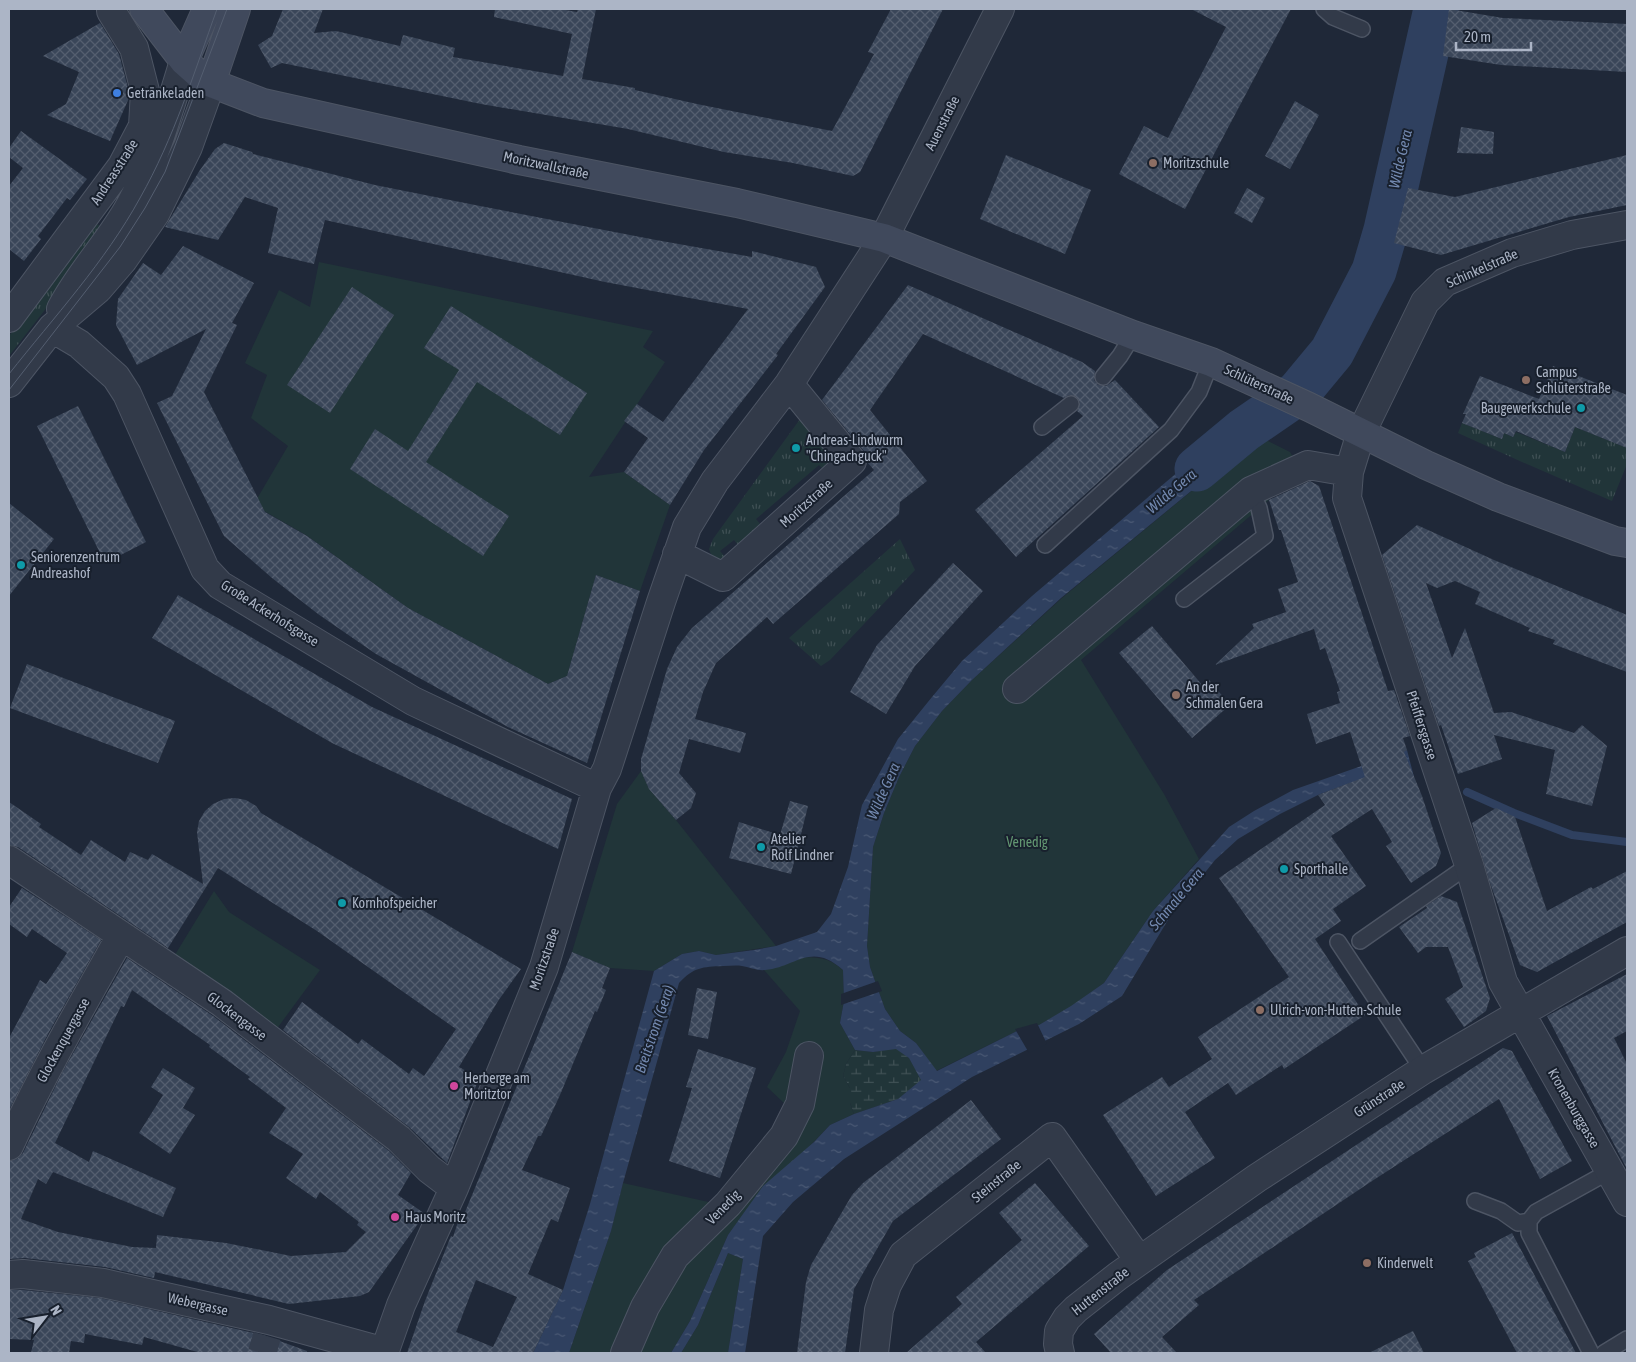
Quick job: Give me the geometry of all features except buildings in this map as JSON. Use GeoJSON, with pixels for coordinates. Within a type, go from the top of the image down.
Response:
{"type":"FeatureCollection","features":[{"type":"Feature","properties":{"kind":"main road","name":"Moritzwallstraße"},"geometry":{"type":"LineString","coordinates":[[144,9],[184,61],[202,77],[211,83],[264,103],[519,160],[737,203],[884,238]]}},
{"type":"Feature","properties":{"kind":"main road"},"geometry":{"type":"LineString","coordinates":[[184,61],[207,9]]}},
{"type":"Feature","properties":{"kind":"main road"},"geometry":{"type":"LineString","coordinates":[[211,83],[236,9]]}},
{"type":"Feature","properties":{"kind":"main road","name":"Schlüterstraße"},"geometry":{"type":"LineString","coordinates":[[884,238],[1133,335],[1211,362],[1498,497],[1615,541],[1627,543]]}},
{"type":"Feature","properties":{"kind":"street","name":"Andreasstraße"},"geometry":{"type":"LineString","coordinates":[[9,318],[122,166],[144,126],[145,91],[134,48],[111,11],[113,9]]}},
{"type":"Feature","properties":{"kind":"street","name":"Auenstraße"},"geometry":{"type":"LineString","coordinates":[[884,238],[1000,9]]}},
{"type":"Feature","properties":{"kind":"street","name":"Andreasstraße"},"geometry":{"type":"LineString","coordinates":[[52,328],[62,306],[109,239],[143,180],[162,134],[184,61]]}},
{"type":"Feature","properties":{"kind":"street","name":"Andreasstraße"},"geometry":{"type":"LineString","coordinates":[[9,383],[52,328],[98,289],[123,260],[155,214],[188,147],[211,83]]}},
{"type":"Feature","properties":{"kind":"street","name":"Schinkelstraße"},"geometry":{"type":"LineString","coordinates":[[1361,433],[1425,302],[1445,282],[1512,253],[1572,235],[1627,225]]}},
{"type":"Feature","properties":{"kind":"street","name":"Moritzstraße"},"geometry":{"type":"LineString","coordinates":[[385,1352],[401,1304],[454,1188],[544,967],[597,788],[607,769],[677,554],[688,527],[715,480],[789,384],[869,264],[884,238]]}},
{"type":"Feature","properties":{"kind":"street","name":"Große Ackerhofsgasse"},"geometry":{"type":"LineString","coordinates":[[52,328],[78,344],[116,377],[127,394],[205,569],[220,584],[413,700],[597,788]]}},
{"type":"Feature","properties":{"kind":"street","name":"Moritzstraße"},"geometry":{"type":"LineString","coordinates":[[677,554],[723,577],[852,461],[789,384]]}},
{"type":"Feature","properties":{"kind":"street","name":"Pfeiffersgasse"},"geometry":{"type":"LineString","coordinates":[[1361,433],[1349,472],[1347,498],[1469,865],[1504,982],[1520,1014]]}},
{"type":"Feature","properties":{"kind":"street"},"geometry":{"type":"LineString","coordinates":[[1017,689],[1251,491],[1308,465],[1349,472]]}},
{"type":"Feature","properties":{"kind":"street","name":"Glockengasse"},"geometry":{"type":"LineString","coordinates":[[9,860],[230,1009],[399,1139],[430,1169],[454,1188]]}},
{"type":"Feature","properties":{"kind":"street","name":"Glockenquergasse"},"geometry":{"type":"LineString","coordinates":[[9,1146],[29,1102],[121,936]]}},
{"type":"Feature","properties":{"kind":"street","name":"Grünstraße"},"geometry":{"type":"LineString","coordinates":[[1141,1260],[1257,1178],[1423,1070],[1627,951]]}},
{"type":"Feature","properties":{"kind":"street","name":"Kronenburggasse"},"geometry":{"type":"LineString","coordinates":[[1520,1014],[1627,1202]]}},
{"type":"Feature","properties":{"kind":"street","name":"Venedig"},"geometry":{"type":"LineString","coordinates":[[625,1353],[644,1307],[675,1256],[728,1204],[784,1136],[800,1104],[809,1056]]}},
{"type":"Feature","properties":{"kind":"street","name":"Steinstraße"},"geometry":{"type":"LineString","coordinates":[[874,1353],[879,1310],[887,1285],[903,1255],[1052,1137],[1131,1249],[1141,1260]]}},
{"type":"Feature","properties":{"kind":"street","name":"Huttenstraße"},"geometry":{"type":"LineString","coordinates":[[1060,1353],[1058,1344],[1059,1331],[1067,1318],[1076,1308],[1141,1260]]}},
{"type":"Feature","properties":{"kind":"street","name":"Webergasse"},"geometry":{"type":"LineString","coordinates":[[9,1275],[23,1274],[103,1283],[268,1328],[385,1352]]}},
{"type":"Feature","properties":{"kind":"lane"},"geometry":{"type":"LineString","coordinates":[[1324,9],[1333,17],[1362,29]]}},
{"type":"Feature","properties":{"kind":"lane"},"geometry":{"type":"LineString","coordinates":[[1103,377],[1120,356],[1133,335]]}},
{"type":"Feature","properties":{"kind":"lane"},"geometry":{"type":"LineString","coordinates":[[1045,545],[1171,430],[1198,392],[1211,362]]}},
{"type":"Feature","properties":{"kind":"lane"},"geometry":{"type":"LineString","coordinates":[[1042,427],[1071,404]]}},
{"type":"Feature","properties":{"kind":"lane"},"geometry":{"type":"LineString","coordinates":[[1184,599],[1265,536],[1259,508],[1251,491]]}},
{"type":"Feature","properties":{"kind":"lane"},"geometry":{"type":"LineString","coordinates":[[1360,941],[1469,865]]}},
{"type":"Feature","properties":{"kind":"lane"},"geometry":{"type":"LineString","coordinates":[[1338,942],[1423,1070]]}},
{"type":"Feature","properties":{"kind":"lane"},"geometry":{"type":"LineString","coordinates":[[1591,1353],[1529,1233],[1529,1221],[1536,1212],[1610,1171]]}},
{"type":"Feature","properties":{"kind":"lane"},"geometry":{"type":"LineString","coordinates":[[1475,1201],[1501,1211],[1518,1223],[1529,1221]]}},
{"type":"Feature","properties":{"kind":"lane"},"geometry":{"type":"LineString","coordinates":[[1604,1353],[1627,1339]]}},
{"type":"Feature","properties":{"kind":"green space"},"geometry":{"type":"Polygon","coordinates":[[[96,223],[102,228],[51,302],[9,356],[9,336],[96,223]]]}},
{"type":"Feature","properties":{"kind":"green space"},"geometry":{"type":"Polygon","coordinates":[[[319,262],[653,331],[643,347],[665,362],[589,477],[624,472],[670,505],[640,591],[596,575],[567,676],[548,684],[408,608],[306,535],[252,504],[288,446],[251,418],[267,375],[245,363],[279,290],[310,307],[319,262]]]}},
{"type":"Feature","properties":{"kind":"green space"},"geometry":{"type":"Polygon","coordinates":[[[803,415],[838,453],[829,476],[819,465],[756,519],[766,531],[743,551],[734,540],[720,551],[730,563],[716,560],[709,549],[713,539],[803,415]]]}},
{"type":"Feature","properties":{"kind":"green space"},"geometry":{"type":"Polygon","coordinates":[[[1462,423],[1502,439],[1504,433],[1513,437],[1516,432],[1565,452],[1575,427],[1627,448],[1627,464],[1612,501],[1458,433],[1462,423]]]}},
{"type":"Feature","properties":{"kind":"green space","name":"Venedig"},"geometry":{"type":"Polygon","coordinates":[[[1258,436],[1290,452],[1308,481],[1267,495],[1269,500],[1081,660],[1164,794],[1199,859],[1153,911],[1104,983],[1071,1007],[1039,1025],[1017,1031],[936,1071],[916,1043],[900,1031],[885,1009],[870,967],[867,946],[873,847],[884,813],[899,777],[915,746],[942,711],[972,680],[1062,598],[1258,436]]]}},
{"type":"Feature","properties":{"kind":"green space"},"geometry":{"type":"Polygon","coordinates":[[[900,539],[915,570],[830,660],[821,666],[789,638],[900,539]]]}},
{"type":"Feature","properties":{"kind":"green space"},"geometry":{"type":"Polygon","coordinates":[[[641,771],[649,789],[776,946],[716,955],[699,951],[682,954],[654,971],[610,968],[572,952],[617,804],[641,771]]]}},
{"type":"Feature","properties":{"kind":"green space"},"geometry":{"type":"Polygon","coordinates":[[[214,891],[229,912],[320,970],[273,1034],[173,958],[214,891]]]}},
{"type":"Feature","properties":{"kind":"green space"},"geometry":{"type":"Polygon","coordinates":[[[804,957],[825,959],[843,970],[844,1001],[840,1023],[855,1050],[846,1064],[843,1076],[850,1088],[850,1103],[854,1114],[830,1125],[745,1213],[728,1235],[690,1321],[671,1353],[569,1353],[611,1231],[623,1183],[713,1203],[774,1126],[785,1104],[767,1087],[786,1052],[800,1011],[764,970],[804,957]]]}},
{"type":"Feature","properties":{"kind":"green space"},"geometry":{"type":"Polygon","coordinates":[[[896,1048],[909,1058],[922,1080],[898,1099],[854,1114],[850,1103],[850,1088],[843,1076],[846,1064],[855,1050],[873,1052],[896,1048]]]}},
{"type":"Feature","properties":{"kind":"green space"},"geometry":{"type":"Polygon","coordinates":[[[728,1253],[743,1259],[728,1353],[681,1353],[698,1325],[728,1253]]]}},
{"type":"Feature","properties":{"kind":"water","name":"Breitstrom (Gera)"},"geometry":{"type":"Polygon","coordinates":[[[1233,425],[1258,436],[1061,598],[972,680],[942,711],[915,746],[899,777],[884,813],[873,847],[867,946],[870,967],[885,1009],[900,1031],[916,1043],[937,1071],[1017,1031],[1039,1025],[1104,983],[1153,911],[1229,827],[1254,811],[1293,790],[1407,750],[1414,777],[1373,779],[1347,784],[1318,795],[1280,814],[1238,839],[1215,860],[1171,915],[1122,996],[1079,1024],[972,1077],[844,1159],[793,1202],[763,1236],[745,1353],[728,1353],[743,1259],[728,1253],[698,1325],[681,1353],[671,1353],[690,1321],[728,1235],[763,1186],[814,1142],[830,1125],[854,1114],[898,1099],[921,1080],[909,1058],[896,1049],[873,1052],[855,1050],[840,1023],[844,1001],[843,970],[822,957],[812,956],[765,970],[740,966],[723,966],[699,969],[689,974],[679,983],[611,1231],[569,1353],[533,1353],[563,1290],[590,1204],[654,971],[682,954],[699,951],[716,955],[754,950],[776,946],[817,932],[831,914],[848,867],[862,805],[898,739],[932,697],[962,661],[1032,596],[1233,425]]]}},
{"type":"Feature","properties":{"kind":"pier"},"geometry":{"type":"Polygon","coordinates":[[[878,981],[882,991],[841,1005],[841,994],[878,981]]]}},
{"type":"Feature","properties":{"kind":"pier"},"geometry":{"type":"Polygon","coordinates":[[[1037,1023],[1047,1044],[1029,1053],[1015,1029],[1037,1023]]]}},
{"type":"Feature","properties":{"kind":"waterway","name":"Wilde Gera"},"geometry":{"type":"LineString","coordinates":[[1197,469],[1244,430],[1298,393],[1332,352],[1374,271],[1386,230],[1436,9]]}},
{"type":"Feature","properties":{"kind":"waterway","name":"Schmale Gera"},"geometry":{"type":"LineString","coordinates":[[1467,792],[1514,813],[1572,835],[1627,842]]}},
{"type":"Feature","properties":{"kind":"tunnel"},"geometry":{"type":"LineString","coordinates":[[262,1353],[267,1336]]}},
{"type":"Feature","properties":{"kind":"tram line"},"geometry":{"type":"LineString","coordinates":[[9,374],[95,267],[140,198],[173,129],[217,9]]}},
{"type":"Feature","properties":{"kind":"tram line"},"geometry":{"type":"LineString","coordinates":[[9,390],[120,247],[145,208],[165,172],[227,9]]}},
{"type":"Feature","properties":{"kind":"place","name":"Getränkeladen"},"geometry":{"type":"Point","coordinates":[117,93]}},
{"type":"Feature","properties":{"kind":"place","name":"Moritzschule"},"geometry":{"type":"Point","coordinates":[1153,163]}},
{"type":"Feature","properties":{"kind":"place","name":"Campus Schlüterstraße"},"geometry":{"type":"Point","coordinates":[1526,380]}},
{"type":"Feature","properties":{"kind":"place","name":"Baugewerkschule"},"geometry":{"type":"Point","coordinates":[1581,408]}},
{"type":"Feature","properties":{"kind":"place","name":"Andreas-Lindwurm \"Chingachguck\""},"geometry":{"type":"Point","coordinates":[796,448]}},
{"type":"Feature","properties":{"kind":"place","name":"Seniorenzentrum Andreashof"},"geometry":{"type":"Point","coordinates":[21,565]}},
{"type":"Feature","properties":{"kind":"place","name":"An der Schmalen Gera"},"geometry":{"type":"Point","coordinates":[1176,695]}},
{"type":"Feature","properties":{"kind":"place","name":"Atelier Rolf Lindner"},"geometry":{"type":"Point","coordinates":[761,847]}},
{"type":"Feature","properties":{"kind":"place","name":"Sporthalle"},"geometry":{"type":"Point","coordinates":[1284,869]}},
{"type":"Feature","properties":{"kind":"place","name":"Kornhofspeicher"},"geometry":{"type":"Point","coordinates":[342,903]}},
{"type":"Feature","properties":{"kind":"place","name":"Ulrich-von-Hutten-Schule"},"geometry":{"type":"Point","coordinates":[1260,1010]}},
{"type":"Feature","properties":{"kind":"place","name":"Herberge am Moritztor"},"geometry":{"type":"Point","coordinates":[454,1086]}},
{"type":"Feature","properties":{"kind":"place","name":"Haus Moritz"},"geometry":{"type":"Point","coordinates":[395,1217]}},
{"type":"Feature","properties":{"kind":"place","name":"Kinderwelt"},"geometry":{"type":"Point","coordinates":[1367,1263]}}]}
